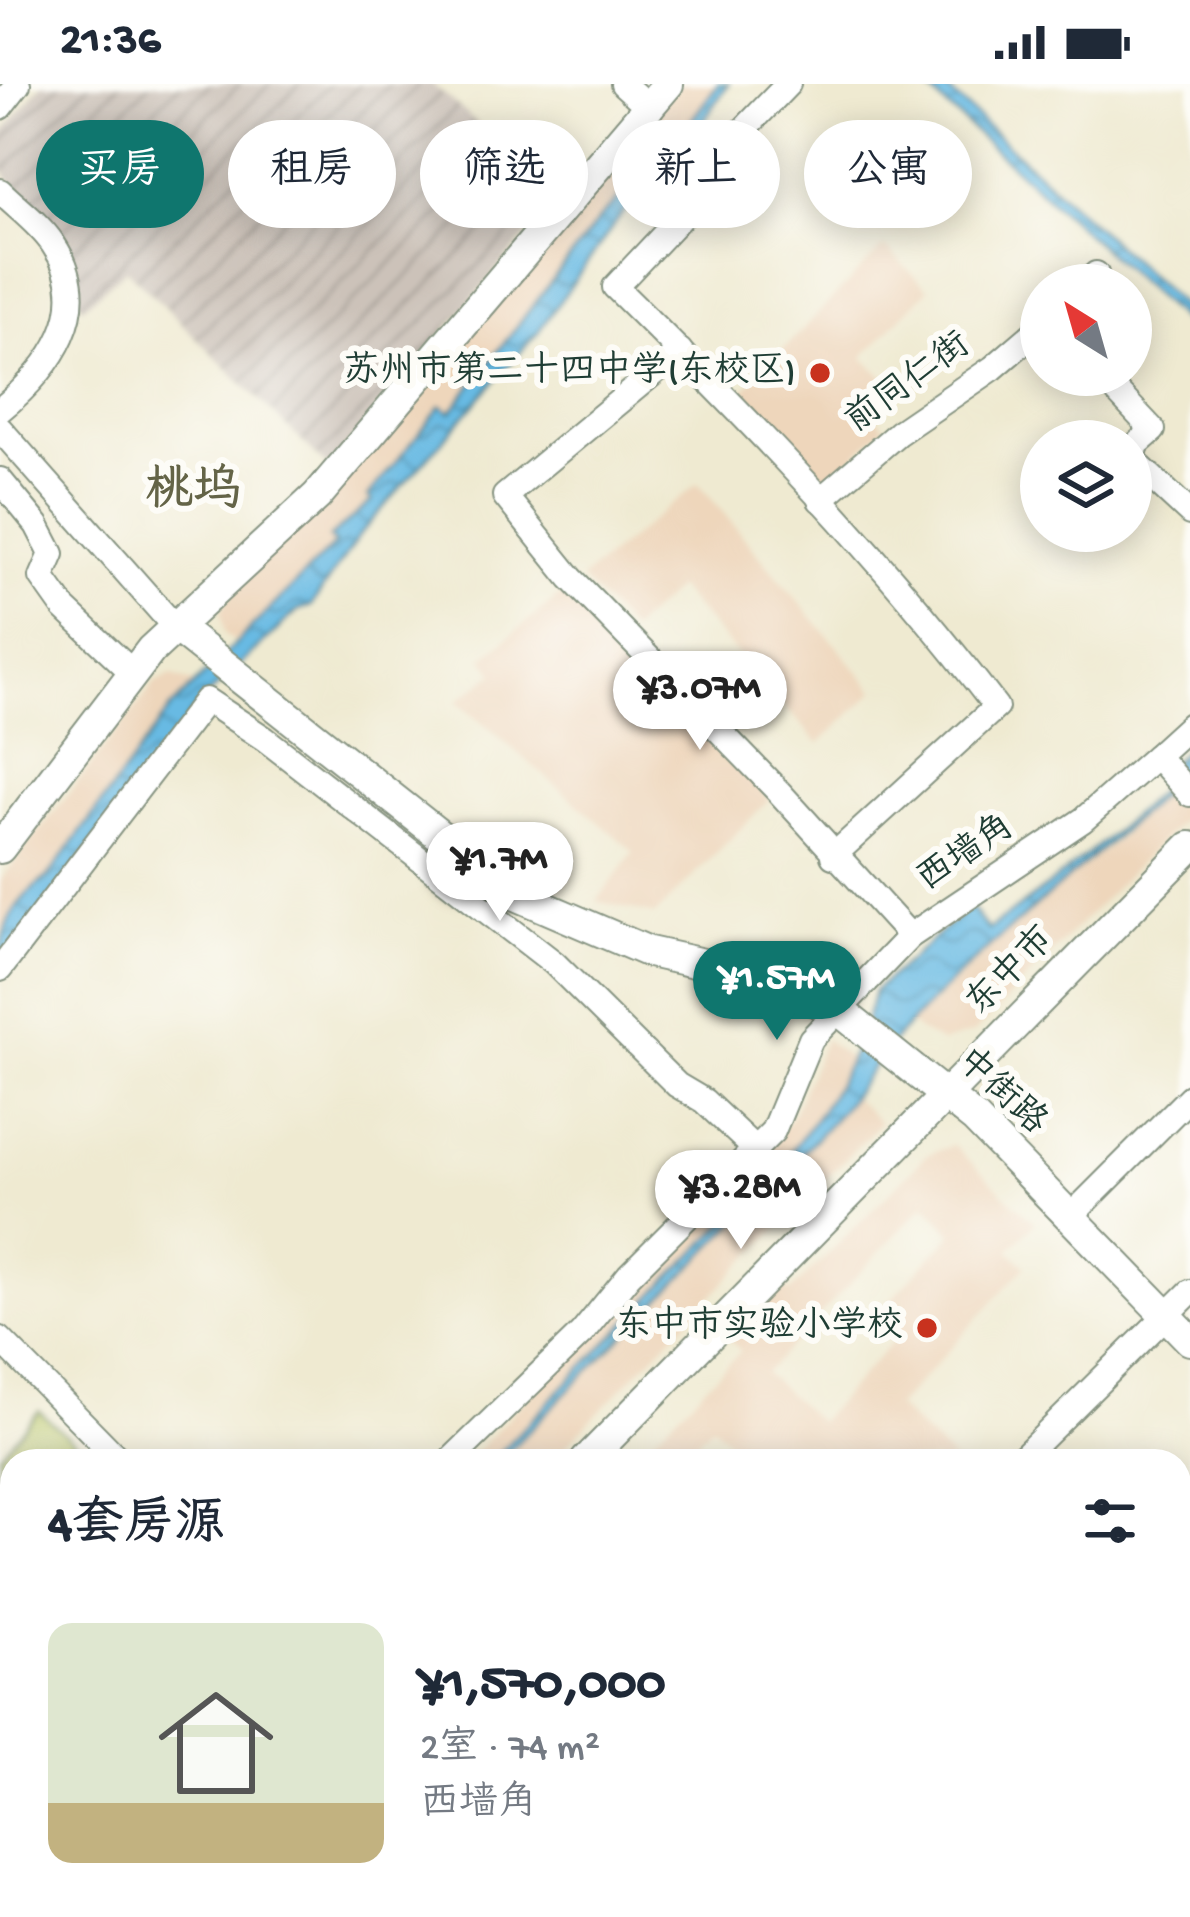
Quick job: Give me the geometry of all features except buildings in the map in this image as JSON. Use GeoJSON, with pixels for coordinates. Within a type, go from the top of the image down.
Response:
{"type":"FeatureCollection","features":[{"type":"Feature","properties":{"kind":"main road"},"geometry":{"type":"LineString","coordinates":[[0,873],[186,636],[204,604],[327,485],[660,96]]}},
{"type":"Feature","properties":{"kind":"main road"},"geometry":{"type":"LineString","coordinates":[[0,848],[133,673],[186,636]]}},
{"type":"Feature","properties":{"kind":"main road","name":"中街路"},"geometry":{"type":"LineString","coordinates":[[186,636],[514,894],[650,952],[744,974],[847,1016],[947,1094],[1190,1340]]}},
{"type":"Feature","properties":{"kind":"main road","name":"东中市"},"geometry":{"type":"LineString","coordinates":[[602,1449],[1190,848]]}},
{"type":"Feature","properties":{"kind":"street"},"geometry":{"type":"LineString","coordinates":[[0,107],[18,84]]}},
{"type":"Feature","properties":{"kind":"street"},"geometry":{"type":"LineString","coordinates":[[623,84],[660,96]]}},
{"type":"Feature","properties":{"kind":"street"},"geometry":{"type":"LineString","coordinates":[[788,84],[731,143],[712,141],[691,166],[711,185],[615,287],[820,500],[942,636],[997,707],[833,856]]}},
{"type":"Feature","properties":{"kind":"street"},"geometry":{"type":"LineString","coordinates":[[0,191],[52,242],[72,298],[70,319],[50,360],[0,410]]}},
{"type":"Feature","properties":{"kind":"street","name":"前同仁街"},"geometry":{"type":"LineString","coordinates":[[820,500],[898,433],[1020,344]]}},
{"type":"Feature","properties":{"kind":"street"},"geometry":{"type":"LineString","coordinates":[[680,351],[505,496],[571,578],[779,792],[910,936]]}},
{"type":"Feature","properties":{"kind":"street"},"geometry":{"type":"LineString","coordinates":[[1121,396],[1153,430],[1136,445],[1134,461],[1190,513]]}},
{"type":"Feature","properties":{"kind":"street"},"geometry":{"type":"LineString","coordinates":[[0,429],[186,636]]}},
{"type":"Feature","properties":{"kind":"street"},"geometry":{"type":"LineString","coordinates":[[0,480],[37,525],[52,554],[42,577],[64,608],[133,673]]}},
{"type":"Feature","properties":{"kind":"street"},"geometry":{"type":"LineString","coordinates":[[0,969],[206,700],[266,739],[541,952],[677,1085],[704,1101],[756,1150]]}},
{"type":"Feature","properties":{"kind":"street","name":"西墙角"},"geometry":{"type":"LineString","coordinates":[[462,1449],[582,1333],[629,1275],[773,1131],[811,1039],[847,1016],[910,936],[1083,820],[1171,774],[1190,724]]}},
{"type":"Feature","properties":{"kind":"street"},"geometry":{"type":"LineString","coordinates":[[1070,1216],[1190,1097]]}},
{"type":"Feature","properties":{"kind":"street"},"geometry":{"type":"LineString","coordinates":[[1031,1449],[1190,1292]]}},
{"type":"Feature","properties":{"kind":"street"},"geometry":{"type":"LineString","coordinates":[[0,1339],[108,1449]]}},
{"type":"Feature","properties":{"kind":"shaded area"},"geometry":{"type":"Polygon","coordinates":[[[42,84],[432,84],[474,120],[420,120],[420,228],[533,228],[329,468],[126,269],[83,307],[37,228],[204,228],[204,120],[36,120],[36,226],[0,163],[0,137],[42,84]]]}},
{"type":"Feature","properties":{"kind":"shaded area"},"geometry":{"type":"Polygon","coordinates":[[[680,84],[718,84],[691,120],[648,120],[680,84]]]}},
{"type":"Feature","properties":{"kind":"shaded area"},"geometry":{"type":"Polygon","coordinates":[[[612,162],[612,206],[451,413],[441,406],[368,497],[373,501],[330,537],[335,543],[236,643],[225,634],[221,613],[226,602],[554,228],[588,228],[588,189],[612,162]]]}},
{"type":"Feature","properties":{"kind":"shaded area","name":"苏州市第二十四中学(东校区)"},"geometry":{"type":"Polygon","coordinates":[[[884,246],[928,289],[863,357],[895,388],[871,412],[885,426],[820,489],[736,398],[884,246]]]}},
{"type":"Feature","properties":{"kind":"shaded area"},"geometry":{"type":"Polygon","coordinates":[[[698,483],[875,691],[819,744],[677,588],[631,631],[581,579],[698,483]]]}},
{"type":"Feature","properties":{"kind":"shaded area"},"geometry":{"type":"Polygon","coordinates":[[[572,586],[769,800],[655,915],[597,901],[634,852],[457,701],[495,673],[483,658],[572,586]]]}},
{"type":"Feature","properties":{"kind":"shaded area"},"geometry":{"type":"Polygon","coordinates":[[[171,675],[196,684],[170,709],[49,876],[33,887],[0,932],[0,881],[156,682],[171,675]]]}},
{"type":"Feature","properties":{"kind":"shaded area"},"geometry":{"type":"Polygon","coordinates":[[[1190,765],[1190,811],[974,1033],[941,1043],[909,1025],[1031,909],[1118,838],[1190,765]]]}},
{"type":"Feature","properties":{"kind":"shaded area"},"geometry":{"type":"Polygon","coordinates":[[[825,1039],[869,1075],[853,1097],[880,1123],[563,1449],[478,1449],[790,1120],[825,1039]]]}},
{"type":"Feature","properties":{"kind":"shaded area"},"geometry":{"type":"Polygon","coordinates":[[[953,1145],[1035,1223],[1009,1250],[1026,1266],[896,1407],[941,1449],[737,1449],[712,1425],[688,1449],[642,1449],[741,1351],[727,1337],[779,1284],[790,1292],[927,1155],[953,1145]],[[925,1204],[765,1373],[818,1422],[896,1338],[874,1318],[953,1233],[925,1204]]]}},
{"type":"Feature","properties":{"kind":"green space"},"geometry":{"type":"Polygon","coordinates":[[[39,1411],[82,1449],[5,1449],[39,1411]]]}},
{"type":"Feature","properties":{"kind":"water"},"geometry":{"type":"Polygon","coordinates":[[[718,84],[728,84],[704,120],[691,120],[718,84]]]}},
{"type":"Feature","properties":{"kind":"water"},"geometry":{"type":"Polygon","coordinates":[[[922,84],[941,84],[1137,264],[1120,264],[972,130],[972,120],[962,120],[922,84]]]}},
{"type":"Feature","properties":{"kind":"water"},"geometry":{"type":"Polygon","coordinates":[[[612,206],[612,228],[537,333],[361,533],[311,606],[298,610],[199,704],[0,965],[3,938],[19,904],[49,876],[170,709],[335,544],[329,538],[372,501],[368,497],[441,406],[451,412],[612,206]]]}},
{"type":"Feature","properties":{"kind":"water"},"geometry":{"type":"Polygon","coordinates":[[[1152,278],[1190,313],[1190,328],[1152,293],[1152,278]]]}},
{"type":"Feature","properties":{"kind":"water"},"geometry":{"type":"Polygon","coordinates":[[[1190,745],[1190,766],[932,1001],[889,1046],[836,1116],[754,1204],[511,1449],[503,1449],[791,1150],[842,1076],[874,991],[970,907],[988,930],[1059,877],[1169,781],[1162,772],[1190,745]]]}},
{"type":"Feature","properties":{"kind":"place","name":"苏州市第二十四中学(东校区)"},"geometry":{"type":"Point","coordinates":[820,373]}},
{"type":"Feature","properties":{"kind":"place","name":"东中市实验小学校"},"geometry":{"type":"Point","coordinates":[927,1328]}},
{"type":"Feature","properties":{"kind":"district","name":"桃坞"},"geometry":{"type":"Point","coordinates":[193,494]}}]}
